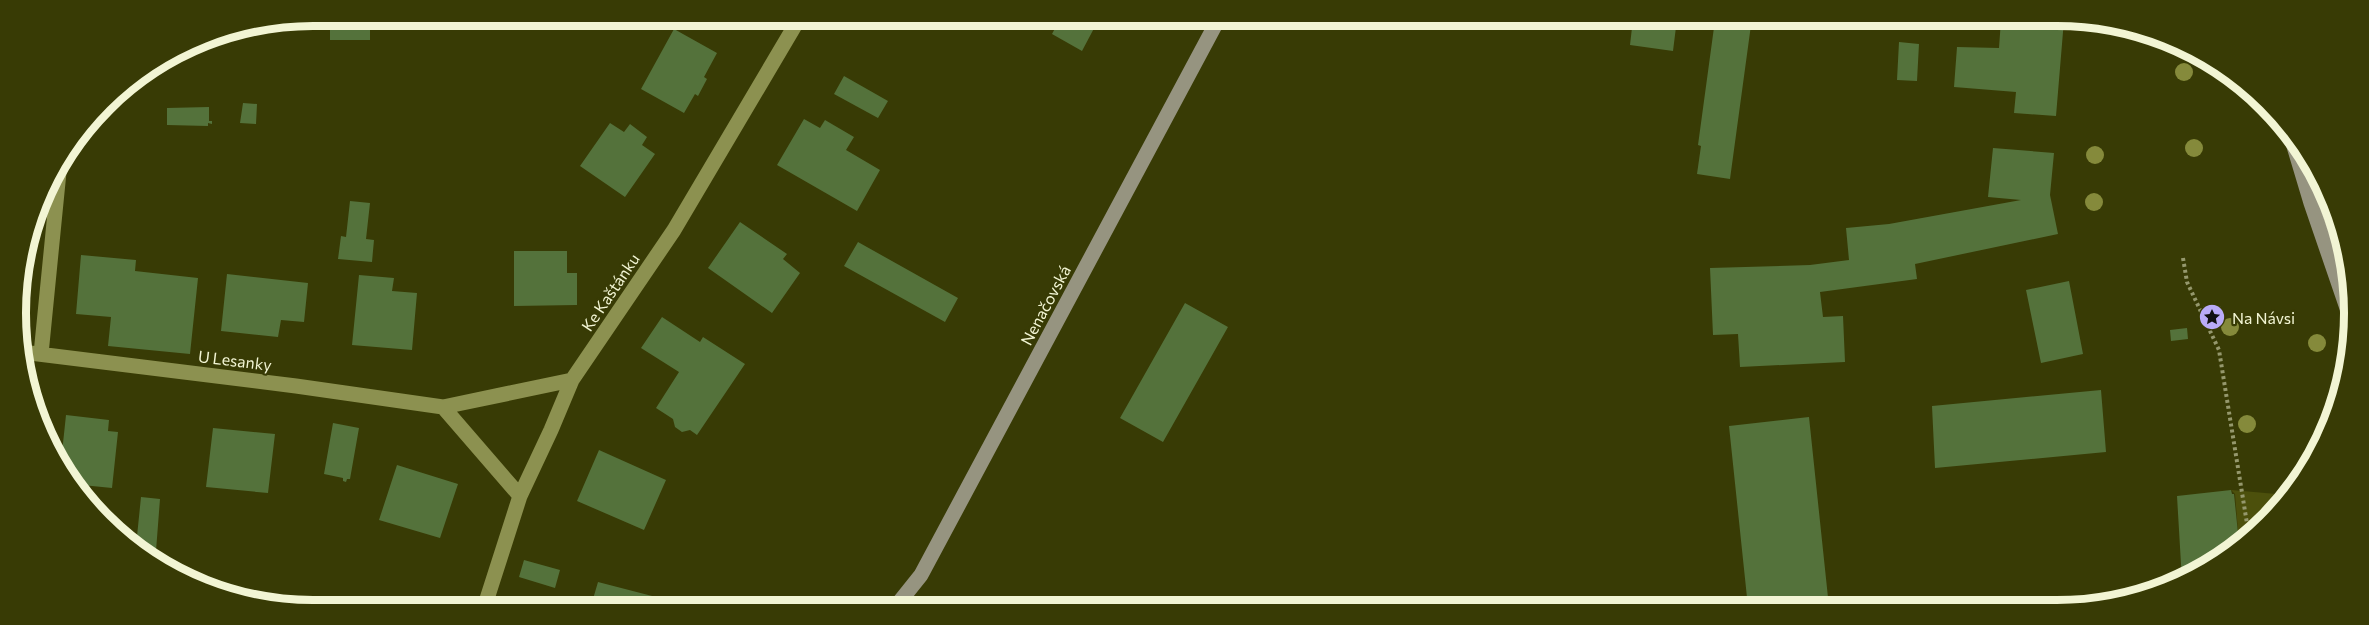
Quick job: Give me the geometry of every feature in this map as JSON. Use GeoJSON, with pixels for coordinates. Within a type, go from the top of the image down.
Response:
{"type":"FeatureCollection","features":[{"type":"Feature","properties":{"kind":"street","name":"Ke Kaštánku"},"geometry":{"type":"LineString","coordinates":[[487,600],[520,496],[552,430],[572,380],[674,230],[794,26]]}},
{"type":"Feature","properties":{"kind":"street","name":"Nenačovská"},"geometry":{"type":"LineString","coordinates":[[904,600],[921,575],[1215,26]]}},
{"type":"Feature","properties":{"kind":"street"},"geometry":{"type":"LineString","coordinates":[[2297,155],[2343,297]]}},
{"type":"Feature","properties":{"kind":"street"},"geometry":{"type":"LineString","coordinates":[[41,354],[58,180]]}},
{"type":"Feature","properties":{"kind":"street","name":"U Lesanky"},"geometry":{"type":"LineString","coordinates":[[28,353],[443,407],[572,380]]}},
{"type":"Feature","properties":{"kind":"street"},"geometry":{"type":"LineString","coordinates":[[443,407],[520,496]]}},
{"type":"Feature","properties":{"kind":"path"},"geometry":{"type":"LineString","coordinates":[[2183,258],[2187,282],[2218,350],[2247,527]]}},
{"type":"Feature","properties":{"kind":"shaded area"},"geometry":{"type":"Polygon","coordinates":[[[2231,490],[2278,494],[2238,534],[2235,494],[2231,490]]]}},
{"type":"Feature","properties":{"kind":"building"},"geometry":{"type":"Polygon","coordinates":[[[330,26],[370,26],[370,40],[330,40],[330,26]]]}},
{"type":"Feature","properties":{"kind":"building"},"geometry":{"type":"Polygon","coordinates":[[[1056,26],[1095,26],[1082,51],[1052,34],[1056,26]]]}},
{"type":"Feature","properties":{"kind":"building"},"geometry":{"type":"Polygon","coordinates":[[[1632,26],[1676,26],[1673,51],[1630,45],[1632,26]]]}},
{"type":"Feature","properties":{"kind":"building"},"geometry":{"type":"Polygon","coordinates":[[[1714,26],[1751,26],[1730,179],[1697,174],[1701,146],[1698,145],[1714,26]]]}},
{"type":"Feature","properties":{"kind":"building"},"geometry":{"type":"Polygon","coordinates":[[[2001,26],[2064,26],[2056,116],[2014,113],[2016,92],[1954,87],[1957,47],[1999,48],[2001,26]]]}},
{"type":"Feature","properties":{"kind":"building"},"geometry":{"type":"Polygon","coordinates":[[[674,29],[717,53],[704,77],[707,79],[698,96],[695,94],[684,113],[641,89],[674,29]]]}},
{"type":"Feature","properties":{"kind":"building"},"geometry":{"type":"Polygon","coordinates":[[[1899,42],[1919,44],[1917,81],[1897,80],[1899,42]]]}},
{"type":"Feature","properties":{"kind":"building"},"geometry":{"type":"Polygon","coordinates":[[[844,76],[888,101],[878,118],[834,94],[844,76]]]}},
{"type":"Feature","properties":{"kind":"building"},"geometry":{"type":"Polygon","coordinates":[[[243,103],[257,104],[256,124],[240,123],[243,103]]]}},
{"type":"Feature","properties":{"kind":"building"},"geometry":{"type":"Polygon","coordinates":[[[209,107],[209,121],[212,121],[212,124],[208,123],[208,126],[167,125],[167,108],[209,107]]]}},
{"type":"Feature","properties":{"kind":"building"},"geometry":{"type":"Polygon","coordinates":[[[804,119],[820,128],[825,120],[854,137],[846,150],[880,170],[857,211],[777,165],[804,119]]]}},
{"type":"Feature","properties":{"kind":"building"},"geometry":{"type":"Polygon","coordinates":[[[610,123],[624,132],[630,124],[647,137],[642,145],[655,154],[625,197],[580,166],[610,123]]]}},
{"type":"Feature","properties":{"kind":"building"},"geometry":{"type":"Polygon","coordinates":[[[1993,148],[2054,153],[2050,195],[2058,234],[1915,264],[1917,279],[1820,292],[1823,317],[1843,316],[1845,362],[1740,367],[1738,334],[1713,335],[1710,268],[1810,265],[1849,260],[1846,228],[1889,224],[2021,200],[1988,197],[1993,148]]]}},
{"type":"Feature","properties":{"kind":"building"},"geometry":{"type":"Polygon","coordinates":[[[350,201],[370,203],[366,239],[374,240],[372,262],[338,259],[341,236],[346,237],[350,201]]]}},
{"type":"Feature","properties":{"kind":"building"},"geometry":{"type":"Polygon","coordinates":[[[740,222],[787,254],[783,259],[800,273],[772,313],[708,268],[740,222]]]}},
{"type":"Feature","properties":{"kind":"building"},"geometry":{"type":"Polygon","coordinates":[[[858,242],[958,298],[945,322],[844,266],[858,242]]]}},
{"type":"Feature","properties":{"kind":"building"},"geometry":{"type":"Polygon","coordinates":[[[514,251],[567,251],[567,273],[577,273],[577,305],[514,306],[514,251]]]}},
{"type":"Feature","properties":{"kind":"building"},"geometry":{"type":"Polygon","coordinates":[[[81,255],[136,260],[135,271],[198,278],[190,354],[108,346],[111,317],[76,314],[81,255]]]}},
{"type":"Feature","properties":{"kind":"building"},"geometry":{"type":"Polygon","coordinates":[[[227,274],[308,283],[304,322],[281,320],[278,337],[221,331],[227,274]]]}},
{"type":"Feature","properties":{"kind":"building"},"geometry":{"type":"Polygon","coordinates":[[[359,275],[394,278],[392,291],[417,293],[412,350],[352,345],[359,275]]]}},
{"type":"Feature","properties":{"kind":"building"},"geometry":{"type":"Polygon","coordinates":[[[2069,281],[2083,354],[2041,363],[2026,290],[2069,281]]]}},
{"type":"Feature","properties":{"kind":"building"},"geometry":{"type":"Polygon","coordinates":[[[1185,303],[1228,327],[1163,442],[1120,418],[1185,303]]]}},
{"type":"Feature","properties":{"kind":"building"},"geometry":{"type":"Polygon","coordinates":[[[662,317],[700,342],[703,337],[745,364],[697,435],[690,430],[682,432],[675,427],[673,419],[656,408],[679,372],[641,348],[662,317]]]}},
{"type":"Feature","properties":{"kind":"building"},"geometry":{"type":"Polygon","coordinates":[[[2187,328],[2188,339],[2171,341],[2170,330],[2187,328]]]}},
{"type":"Feature","properties":{"kind":"building"},"geometry":{"type":"Polygon","coordinates":[[[2101,390],[2106,452],[1935,468],[1932,406],[2101,390]]]}},
{"type":"Feature","properties":{"kind":"building"},"geometry":{"type":"Polygon","coordinates":[[[66,415],[109,420],[108,431],[118,432],[112,488],[84,485],[62,452],[66,415]]]}},
{"type":"Feature","properties":{"kind":"building"},"geometry":{"type":"Polygon","coordinates":[[[1809,417],[1828,600],[1747,600],[1729,426],[1809,417]]]}},
{"type":"Feature","properties":{"kind":"building"},"geometry":{"type":"Polygon","coordinates":[[[333,423],[359,428],[350,479],[346,482],[343,478],[324,474],[333,423]]]}},
{"type":"Feature","properties":{"kind":"building"},"geometry":{"type":"Polygon","coordinates":[[[213,428],[275,434],[268,493],[206,487],[213,428]]]}},
{"type":"Feature","properties":{"kind":"building"},"geometry":{"type":"Polygon","coordinates":[[[599,450],[666,480],[644,530],[577,501],[599,450]]]}},
{"type":"Feature","properties":{"kind":"building"},"geometry":{"type":"Polygon","coordinates":[[[397,465],[458,484],[440,538],[379,520],[397,465]]]}},
{"type":"Feature","properties":{"kind":"building"},"geometry":{"type":"Polygon","coordinates":[[[2231,490],[2234,494],[2238,534],[2216,551],[2181,571],[2177,496],[2231,490]]]}},
{"type":"Feature","properties":{"kind":"building"},"geometry":{"type":"Polygon","coordinates":[[[141,497],[160,499],[156,551],[137,539],[141,497]]]}},
{"type":"Feature","properties":{"kind":"building"},"geometry":{"type":"Polygon","coordinates":[[[524,560],[560,570],[555,588],[519,577],[524,560]]]}},
{"type":"Feature","properties":{"kind":"building"},"geometry":{"type":"Polygon","coordinates":[[[598,582],[668,600],[597,600],[593,599],[598,582]]]}},
{"type":"Feature","properties":{"kind":"place","name":"Na Návsi"},"geometry":{"type":"Point","coordinates":[2212,317]}}]}
